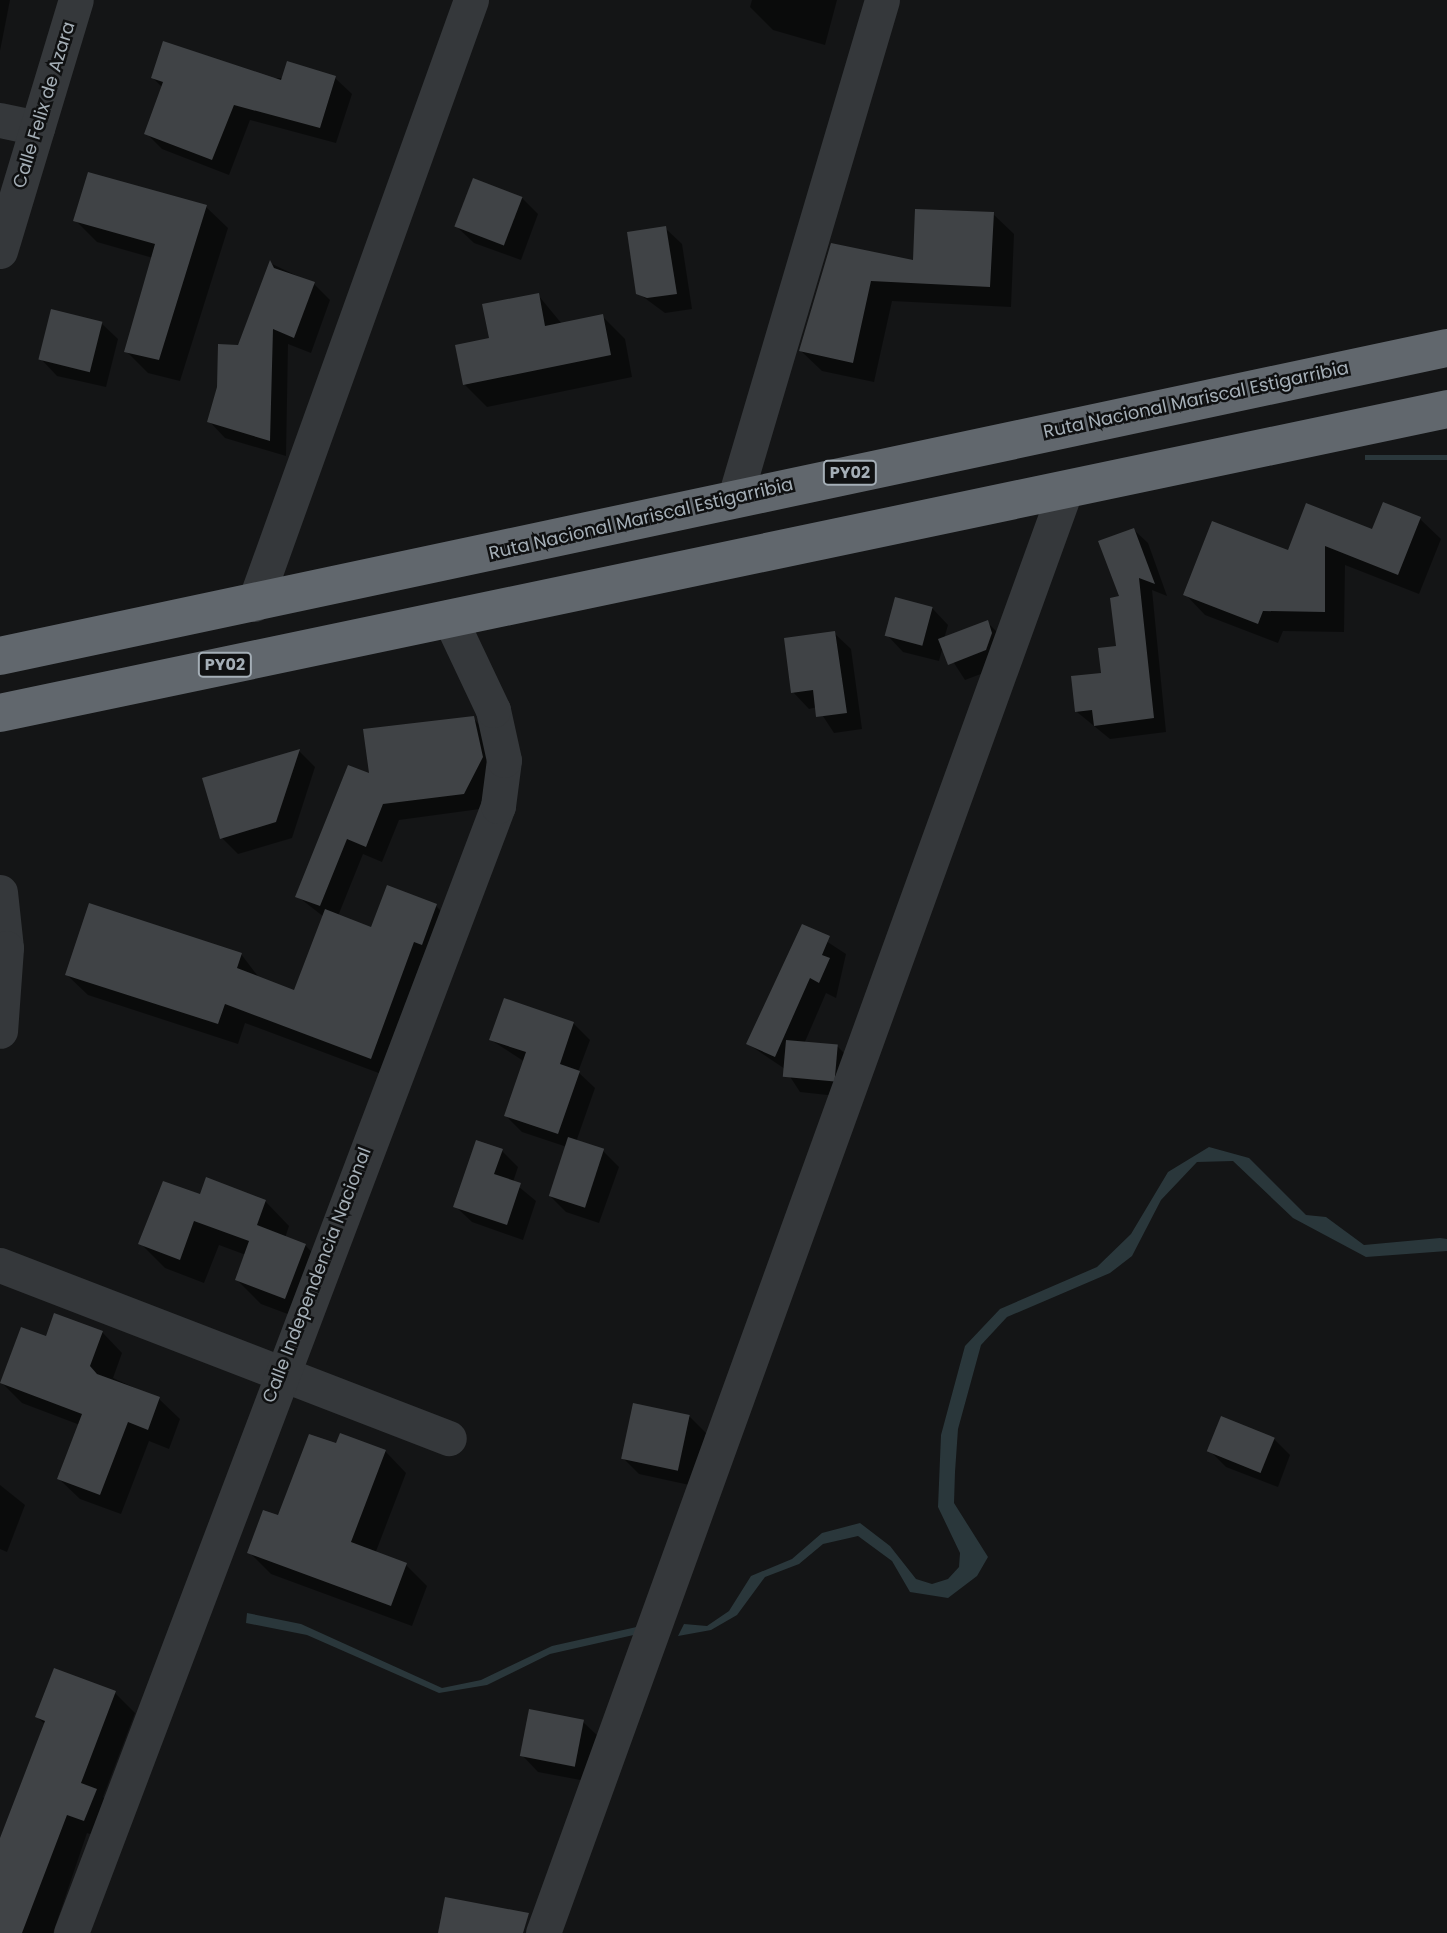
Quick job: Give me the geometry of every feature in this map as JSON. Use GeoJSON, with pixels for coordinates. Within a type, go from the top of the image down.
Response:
{"type":"FeatureCollection","features":[{"type":"Feature","properties":{"kind":"highway","name":"Ruta Nacional Mariscal Estigarribia"},"geometry":{"type":"LineString","coordinates":[[0,656],[254,604],[735,497],[1447,348]]}},
{"type":"Feature","properties":{"kind":"highway","name":"PY02"},"geometry":{"type":"LineString","coordinates":[[0,713],[1447,409]]}},
{"type":"Feature","properties":{"kind":"street","name":"Calle Felix de Azara"},"geometry":{"type":"LineString","coordinates":[[0,251],[76,0]]}},
{"type":"Feature","properties":{"kind":"street"},"geometry":{"type":"LineString","coordinates":[[254,604],[471,0]]}},
{"type":"Feature","properties":{"kind":"street"},"geometry":{"type":"LineString","coordinates":[[735,497],[882,0]]}},
{"type":"Feature","properties":{"kind":"street"},"geometry":{"type":"LineString","coordinates":[[0,120],[37,128]]}},
{"type":"Feature","properties":{"kind":"street"},"geometry":{"type":"LineString","coordinates":[[543,1933],[1065,491]]}},
{"type":"Feature","properties":{"kind":"street","name":"Calle Independencia Nacional"},"geometry":{"type":"LineString","coordinates":[[71,1933],[279,1372],[498,806],[504,760],[493,710],[449,617]]}},
{"type":"Feature","properties":{"kind":"street"},"geometry":{"type":"LineString","coordinates":[[0,892],[6,948],[0,1031]]}},
{"type":"Feature","properties":{"kind":"street"},"geometry":{"type":"LineString","coordinates":[[0,1265],[449,1438]]}},
{"type":"Feature","properties":{"kind":"shaded area"},"geometry":{"type":"Polygon","coordinates":[[[1365,455],[1447,455],[1447,460],[1365,460],[1365,455]]]}},
{"type":"Feature","properties":{"kind":"shaded area"},"geometry":{"type":"Polygon","coordinates":[[[1209,1147],[1249,1158],[1306,1215],[1326,1217],[1364,1245],[1440,1238],[1447,1239],[1447,1251],[1366,1257],[1293,1218],[1233,1161],[1197,1162],[1161,1200],[1132,1256],[1110,1273],[1007,1317],[981,1345],[958,1429],[954,1503],[988,1557],[977,1576],[948,1598],[910,1592],[892,1561],[858,1536],[823,1544],[799,1564],[765,1577],[737,1615],[711,1630],[678,1636],[684,1624],[707,1626],[729,1611],[751,1576],[792,1559],[822,1533],[860,1523],[890,1546],[916,1579],[932,1584],[948,1579],[959,1567],[960,1553],[938,1507],[941,1435],[965,1346],[1000,1309],[1097,1267],[1131,1234],[1168,1172],[1209,1147]]]}},
{"type":"Feature","properties":{"kind":"shaded area"},"geometry":{"type":"Polygon","coordinates":[[[247,1613],[301,1624],[442,1688],[481,1680],[552,1646],[641,1626],[638,1634],[550,1654],[487,1685],[439,1693],[307,1635],[246,1623],[247,1613]]]}},
{"type":"Feature","properties":{"kind":"building"},"geometry":{"type":"Polygon","coordinates":[[[163,41],[281,80],[287,61],[336,76],[320,128],[234,105],[212,160],[144,134],[163,82],[151,78],[163,41]]]}},
{"type":"Feature","properties":{"kind":"building"},"geometry":{"type":"Polygon","coordinates":[[[88,172],[207,205],[159,360],[124,352],[155,244],[73,221],[88,172]]]}},
{"type":"Feature","properties":{"kind":"building"},"geometry":{"type":"Polygon","coordinates":[[[473,178],[522,197],[504,246],[454,227],[473,178]]]}},
{"type":"Feature","properties":{"kind":"building"},"geometry":{"type":"Polygon","coordinates":[[[915,209],[994,212],[990,287],[871,281],[853,363],[799,351],[831,243],[913,260],[915,209]]]}},
{"type":"Feature","properties":{"kind":"building"},"geometry":{"type":"Polygon","coordinates":[[[666,226],[677,294],[647,298],[636,294],[627,232],[666,226]]]}},
{"type":"Feature","properties":{"kind":"building"},"geometry":{"type":"Polygon","coordinates":[[[270,260],[274,268],[315,282],[294,338],[273,329],[270,441],[207,422],[217,387],[218,344],[238,345],[270,260]]]}},
{"type":"Feature","properties":{"kind":"building"},"geometry":{"type":"Polygon","coordinates":[[[539,293],[545,326],[603,314],[611,355],[463,385],[455,345],[489,338],[482,304],[539,293]]]}},
{"type":"Feature","properties":{"kind":"building"},"geometry":{"type":"Polygon","coordinates":[[[51,309],[102,322],[90,372],[38,359],[51,309]]]}},
{"type":"Feature","properties":{"kind":"building"},"geometry":{"type":"Polygon","coordinates":[[[1383,502],[1421,517],[1398,575],[1325,546],[1325,612],[1263,611],[1258,624],[1183,595],[1212,521],[1288,550],[1306,503],[1372,529],[1383,502]]]}},
{"type":"Feature","properties":{"kind":"building"},"geometry":{"type":"Polygon","coordinates":[[[1134,528],[1155,584],[1139,578],[1154,718],[1094,726],[1092,710],[1075,712],[1071,676],[1101,673],[1098,648],[1116,646],[1110,598],[1119,596],[1098,541],[1134,528]]]}},
{"type":"Feature","properties":{"kind":"building"},"geometry":{"type":"Polygon","coordinates":[[[895,597],[933,607],[922,646],[885,636],[895,597]]]}},
{"type":"Feature","properties":{"kind":"building"},"geometry":{"type":"Polygon","coordinates":[[[988,620],[992,633],[986,650],[948,665],[938,639],[988,620]]]}},
{"type":"Feature","properties":{"kind":"building"},"geometry":{"type":"Polygon","coordinates":[[[835,631],[847,713],[816,717],[813,690],[791,693],[784,638],[835,631]]]}},
{"type":"Feature","properties":{"kind":"building"},"geometry":{"type":"Polygon","coordinates":[[[474,716],[483,757],[464,794],[383,804],[366,847],[347,839],[320,906],[295,897],[348,765],[369,773],[363,729],[474,716]]]}},
{"type":"Feature","properties":{"kind":"building"},"geometry":{"type":"Polygon","coordinates":[[[300,749],[276,822],[220,839],[202,778],[300,749]]]}},
{"type":"Feature","properties":{"kind":"building"},"geometry":{"type":"Polygon","coordinates":[[[387,885],[437,904],[422,945],[414,942],[371,1059],[225,1004],[218,1024],[65,975],[89,903],[242,953],[237,968],[294,990],[325,909],[371,927],[387,885]]]}},
{"type":"Feature","properties":{"kind":"building"},"geometry":{"type":"Polygon","coordinates":[[[802,924],[830,936],[822,955],[830,958],[819,983],[810,978],[775,1057],[746,1044],[802,924]]]}},
{"type":"Feature","properties":{"kind":"building"},"geometry":{"type":"Polygon","coordinates":[[[504,998],[574,1022],[560,1064],[580,1071],[558,1134],[504,1116],[526,1052],[489,1040],[504,998]]]}},
{"type":"Feature","properties":{"kind":"building"},"geometry":{"type":"Polygon","coordinates":[[[786,1040],[838,1045],[835,1081],[783,1077],[786,1040]]]}},
{"type":"Feature","properties":{"kind":"building"},"geometry":{"type":"Polygon","coordinates":[[[568,1137],[604,1149],[585,1208],[549,1196],[568,1137]]]}},
{"type":"Feature","properties":{"kind":"building"},"geometry":{"type":"Polygon","coordinates":[[[476,1140],[503,1149],[494,1174],[521,1183],[507,1225],[453,1207],[476,1140]]]}},
{"type":"Feature","properties":{"kind":"building"},"geometry":{"type":"Polygon","coordinates":[[[206,1177],[266,1200],[257,1225],[306,1244],[285,1299],[235,1280],[249,1241],[194,1221],[180,1260],[138,1244],[163,1181],[200,1194],[206,1177]]]}},
{"type":"Feature","properties":{"kind":"building"},"geometry":{"type":"Polygon","coordinates":[[[54,1313],[103,1331],[90,1366],[97,1374],[160,1397],[148,1430],[128,1422],[100,1495],[57,1479],[82,1414],[0,1383],[21,1327],[46,1336],[54,1313]]]}},
{"type":"Feature","properties":{"kind":"building"},"geometry":{"type":"Polygon","coordinates":[[[633,1403],[690,1415],[678,1471],[621,1459],[633,1403]]]}},
{"type":"Feature","properties":{"kind":"building"},"geometry":{"type":"Polygon","coordinates":[[[1221,1416],[1275,1438],[1261,1473],[1207,1451],[1221,1416]]]}},
{"type":"Feature","properties":{"kind":"building"},"geometry":{"type":"Polygon","coordinates":[[[340,1433],[386,1450],[351,1542],[407,1563],[391,1606],[247,1553],[263,1510],[278,1515],[309,1434],[336,1443],[340,1433]]]}},
{"type":"Feature","properties":{"kind":"building"},"geometry":{"type":"Polygon","coordinates":[[[54,1668],[116,1691],[81,1783],[97,1789],[84,1821],[67,1815],[22,1933],[0,1933],[0,1838],[45,1721],[35,1717],[54,1668]]]}},
{"type":"Feature","properties":{"kind":"building"},"geometry":{"type":"Polygon","coordinates":[[[529,1709],[584,1720],[575,1767],[520,1756],[529,1709]]]}},
{"type":"Feature","properties":{"kind":"building"},"geometry":{"type":"Polygon","coordinates":[[[445,1897],[529,1913],[523,1933],[438,1933],[445,1897]]]}}]}
